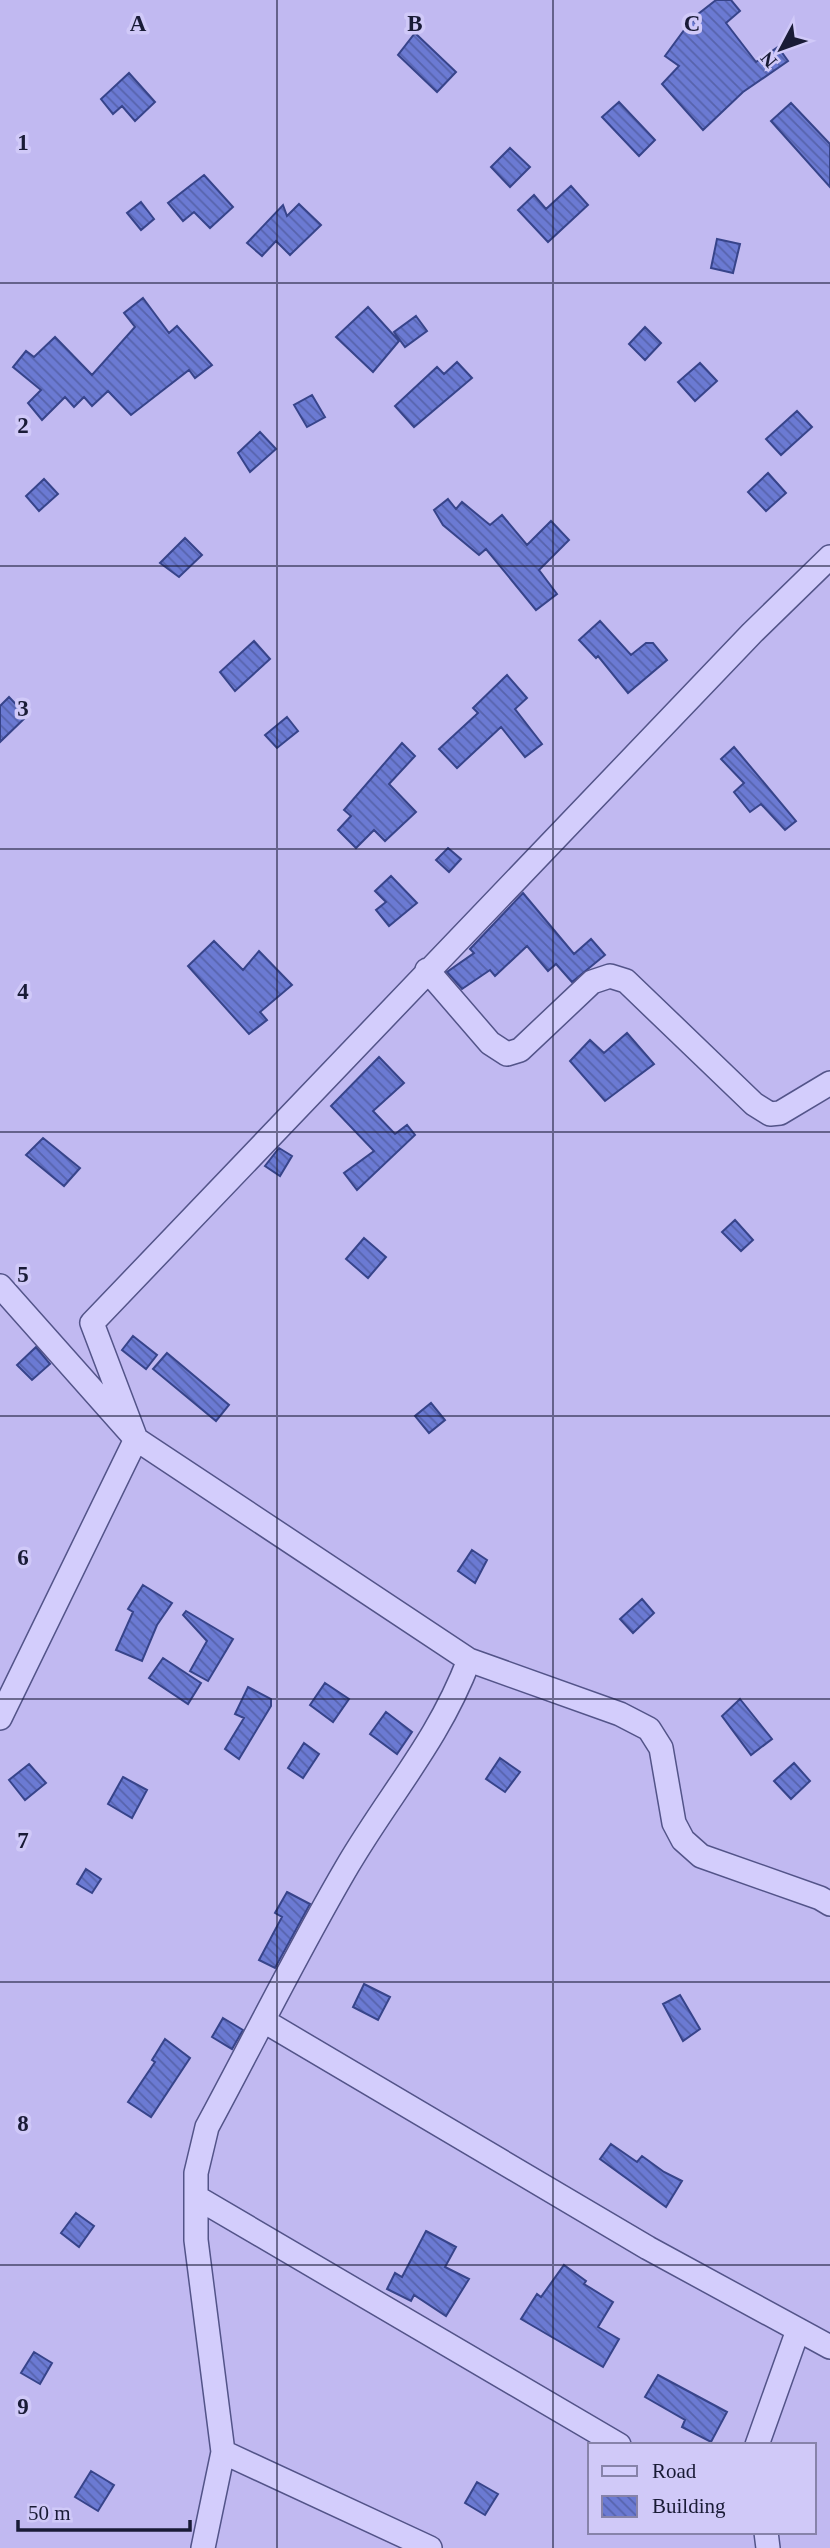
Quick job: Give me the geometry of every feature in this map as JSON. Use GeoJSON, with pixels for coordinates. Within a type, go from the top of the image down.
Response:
{"type":"FeatureCollection","features":[{"type":"Feature","properties":{"kind":"street"},"geometry":{"type":"LineString","coordinates":[[0,1718],[136,1439],[92,1323],[752,633],[830,557]]}},
{"type":"Feature","properties":{"kind":"street"},"geometry":{"type":"LineString","coordinates":[[427,971],[490,1043],[507,1054],[520,1050],[592,982],[610,976],[626,981],[754,1104],[770,1114],[780,1113],[830,1083]]}},
{"type":"Feature","properties":{"kind":"street"},"geometry":{"type":"LineString","coordinates":[[0,1286],[136,1439],[469,1660],[620,1714],[649,1729],[661,1748],[674,1823],[683,1840],[701,1856],[820,1898],[830,1904]]}},
{"type":"Feature","properties":{"kind":"street"},"geometry":{"type":"LineString","coordinates":[[204,2548],[223,2452],[196,2240],[196,2173],[206,2127],[348,1866],[453,1703],[469,1660]]}},
{"type":"Feature","properties":{"kind":"street"},"geometry":{"type":"LineString","coordinates":[[264,2021],[648,2248],[830,2347]]}},
{"type":"Feature","properties":{"kind":"street"},"geometry":{"type":"LineString","coordinates":[[196,2197],[616,2443]]}},
{"type":"Feature","properties":{"kind":"street"},"geometry":{"type":"LineString","coordinates":[[758,2443],[770,2400],[798,2330]]}},
{"type":"Feature","properties":{"kind":"street"},"geometry":{"type":"LineString","coordinates":[[223,2452],[430,2548]]}},
{"type":"Feature","properties":{"kind":"building"},"geometry":{"type":"Polygon","coordinates":[[[716,0],[731,0],[740,11],[726,23],[756,62],[778,47],[788,61],[743,92],[703,130],[662,84],[679,66],[665,56],[693,18],[716,0]]]}},
{"type":"Feature","properties":{"kind":"building"},"geometry":{"type":"Polygon","coordinates":[[[415,33],[456,72],[437,92],[398,55],[415,33]]]}},
{"type":"Feature","properties":{"kind":"building"},"geometry":{"type":"Polygon","coordinates":[[[129,73],[155,102],[135,121],[122,106],[113,114],[101,99],[129,73]]]}},
{"type":"Feature","properties":{"kind":"building"},"geometry":{"type":"Polygon","coordinates":[[[619,102],[655,140],[639,156],[602,117],[619,102]]]}},
{"type":"Feature","properties":{"kind":"building"},"geometry":{"type":"Polygon","coordinates":[[[791,103],[830,144],[830,187],[771,121],[791,103]]]}},
{"type":"Feature","properties":{"kind":"building"},"geometry":{"type":"Polygon","coordinates":[[[510,148],[530,167],[510,187],[491,167],[510,148]]]}},
{"type":"Feature","properties":{"kind":"building"},"geometry":{"type":"Polygon","coordinates":[[[204,175],[233,207],[210,228],[194,212],[183,221],[168,203],[204,175]]]}},
{"type":"Feature","properties":{"kind":"building"},"geometry":{"type":"Polygon","coordinates":[[[571,186],[588,205],[548,242],[518,210],[534,195],[546,209],[571,186]]]}},
{"type":"Feature","properties":{"kind":"building"},"geometry":{"type":"Polygon","coordinates":[[[141,202],[154,219],[141,230],[127,213],[141,202]]]}},
{"type":"Feature","properties":{"kind":"building"},"geometry":{"type":"Polygon","coordinates":[[[299,204],[321,225],[290,255],[276,241],[262,256],[247,243],[283,205],[287,216],[299,204]]]}},
{"type":"Feature","properties":{"kind":"building"},"geometry":{"type":"Polygon","coordinates":[[[717,239],[740,244],[733,273],[711,268],[717,239]]]}},
{"type":"Feature","properties":{"kind":"building"},"geometry":{"type":"Polygon","coordinates":[[[143,298],[169,333],[177,326],[212,365],[195,378],[189,370],[131,415],[108,391],[92,406],[84,397],[74,407],[65,397],[42,420],[28,403],[41,390],[13,367],[26,351],[34,357],[55,337],[92,375],[135,327],[124,313],[143,298]]]}},
{"type":"Feature","properties":{"kind":"building"},"geometry":{"type":"Polygon","coordinates":[[[368,307],[399,341],[373,372],[336,337],[368,307]]]}},
{"type":"Feature","properties":{"kind":"building"},"geometry":{"type":"Polygon","coordinates":[[[416,316],[427,331],[405,347],[394,332],[416,316]]]}},
{"type":"Feature","properties":{"kind":"building"},"geometry":{"type":"Polygon","coordinates":[[[645,327],[661,343],[645,360],[629,344],[645,327]]]}},
{"type":"Feature","properties":{"kind":"building"},"geometry":{"type":"Polygon","coordinates":[[[457,362],[472,378],[414,427],[395,406],[437,367],[444,374],[457,362]]]}},
{"type":"Feature","properties":{"kind":"building"},"geometry":{"type":"Polygon","coordinates":[[[700,363],[717,381],[695,401],[678,382],[700,363]]]}},
{"type":"Feature","properties":{"kind":"building"},"geometry":{"type":"Polygon","coordinates":[[[312,395],[325,417],[307,427],[294,405],[312,395]]]}},
{"type":"Feature","properties":{"kind":"building"},"geometry":{"type":"Polygon","coordinates":[[[797,411],[812,427],[781,455],[766,439],[797,411]]]}},
{"type":"Feature","properties":{"kind":"building"},"geometry":{"type":"Polygon","coordinates":[[[260,432],[276,449],[250,472],[238,453],[260,432]]]}},
{"type":"Feature","properties":{"kind":"building"},"geometry":{"type":"Polygon","coordinates":[[[768,473],[786,493],[766,511],[748,492],[768,473]]]}},
{"type":"Feature","properties":{"kind":"building"},"geometry":{"type":"Polygon","coordinates":[[[44,479],[58,494],[39,511],[26,496],[44,479]]]}},
{"type":"Feature","properties":{"kind":"building"},"geometry":{"type":"Polygon","coordinates":[[[448,499],[456,509],[462,502],[490,525],[502,515],[527,545],[551,521],[569,540],[539,570],[557,594],[536,610],[486,549],[479,555],[443,525],[434,510],[448,499]]]}},
{"type":"Feature","properties":{"kind":"building"},"geometry":{"type":"Polygon","coordinates":[[[185,538],[202,555],[179,577],[160,563],[185,538]]]}},
{"type":"Feature","properties":{"kind":"building"},"geometry":{"type":"Polygon","coordinates":[[[600,621],[631,655],[646,643],[653,643],[667,660],[628,693],[598,656],[596,658],[579,640],[600,621]]]}},
{"type":"Feature","properties":{"kind":"building"},"geometry":{"type":"Polygon","coordinates":[[[254,641],[270,659],[235,691],[220,672],[254,641]]]}},
{"type":"Feature","properties":{"kind":"building"},"geometry":{"type":"Polygon","coordinates":[[[507,675],[527,698],[515,709],[542,744],[525,757],[501,727],[457,768],[439,749],[478,713],[473,708],[507,675]]]}},
{"type":"Feature","properties":{"kind":"building"},"geometry":{"type":"Polygon","coordinates":[[[9,697],[27,716],[0,742],[0,706],[9,697]]]}},
{"type":"Feature","properties":{"kind":"building"},"geometry":{"type":"Polygon","coordinates":[[[287,717],[298,731],[277,748],[265,735],[287,717]]]}},
{"type":"Feature","properties":{"kind":"building"},"geometry":{"type":"Polygon","coordinates":[[[402,743],[415,756],[389,784],[416,812],[385,841],[374,830],[356,848],[338,830],[351,816],[344,810],[402,743]]]}},
{"type":"Feature","properties":{"kind":"building"},"geometry":{"type":"Polygon","coordinates":[[[734,747],[796,821],[785,830],[761,804],[750,812],[734,792],[744,783],[721,759],[734,747]]]}},
{"type":"Feature","properties":{"kind":"building"},"geometry":{"type":"Polygon","coordinates":[[[448,848],[461,859],[449,872],[436,860],[448,848]]]}},
{"type":"Feature","properties":{"kind":"building"},"geometry":{"type":"Polygon","coordinates":[[[391,876],[417,903],[389,926],[376,910],[386,902],[375,891],[391,876]]]}},
{"type":"Feature","properties":{"kind":"building"},"geometry":{"type":"Polygon","coordinates":[[[523,893],[574,954],[591,939],[605,955],[572,982],[556,964],[548,971],[527,946],[495,976],[490,970],[462,989],[447,972],[474,953],[470,949],[523,893]]]}},
{"type":"Feature","properties":{"kind":"building"},"geometry":{"type":"Polygon","coordinates":[[[214,941],[243,970],[259,951],[292,985],[260,1012],[267,1020],[249,1034],[188,966],[214,941]]]}},
{"type":"Feature","properties":{"kind":"building"},"geometry":{"type":"Polygon","coordinates":[[[627,1033],[654,1064],[605,1101],[570,1061],[590,1040],[604,1053],[627,1033]]]}},
{"type":"Feature","properties":{"kind":"building"},"geometry":{"type":"Polygon","coordinates":[[[379,1057],[404,1083],[373,1111],[395,1134],[407,1125],[415,1135],[357,1190],[344,1173],[374,1151],[331,1106],[379,1057]]]}},
{"type":"Feature","properties":{"kind":"building"},"geometry":{"type":"Polygon","coordinates":[[[43,1138],[80,1168],[64,1186],[26,1155],[43,1138]]]}},
{"type":"Feature","properties":{"kind":"building"},"geometry":{"type":"Polygon","coordinates":[[[279,1148],[292,1156],[280,1176],[265,1166],[279,1148]]]}},
{"type":"Feature","properties":{"kind":"building"},"geometry":{"type":"Polygon","coordinates":[[[735,1220],[753,1240],[741,1251],[722,1232],[735,1220]]]}},
{"type":"Feature","properties":{"kind":"building"},"geometry":{"type":"Polygon","coordinates":[[[364,1238],[386,1257],[368,1278],[346,1259],[364,1238]]]}},
{"type":"Feature","properties":{"kind":"building"},"geometry":{"type":"Polygon","coordinates":[[[133,1336],[157,1355],[146,1369],[122,1350],[133,1336]]]}},
{"type":"Feature","properties":{"kind":"building"},"geometry":{"type":"Polygon","coordinates":[[[36,1347],[50,1364],[32,1380],[17,1365],[36,1347]]]}},
{"type":"Feature","properties":{"kind":"building"},"geometry":{"type":"Polygon","coordinates":[[[167,1353],[229,1405],[216,1421],[153,1369],[167,1353]]]}},
{"type":"Feature","properties":{"kind":"building"},"geometry":{"type":"Polygon","coordinates":[[[431,1403],[445,1420],[429,1433],[415,1416],[431,1403]]]}},
{"type":"Feature","properties":{"kind":"building"},"geometry":{"type":"Polygon","coordinates":[[[472,1550],[487,1560],[475,1583],[458,1571],[472,1550]]]}},
{"type":"Feature","properties":{"kind":"building"},"geometry":{"type":"Polygon","coordinates":[[[143,1585],[172,1603],[157,1625],[142,1661],[116,1650],[133,1612],[128,1609],[143,1585]]]}},
{"type":"Feature","properties":{"kind":"building"},"geometry":{"type":"Polygon","coordinates":[[[642,1599],[654,1613],[633,1633],[620,1619],[642,1599]]]}},
{"type":"Feature","properties":{"kind":"building"},"geometry":{"type":"Polygon","coordinates":[[[186,1611],[233,1639],[208,1681],[190,1671],[207,1641],[183,1615],[186,1611]]]}},
{"type":"Feature","properties":{"kind":"building"},"geometry":{"type":"Polygon","coordinates":[[[163,1658],[201,1683],[188,1704],[149,1678],[163,1658]]]}},
{"type":"Feature","properties":{"kind":"building"},"geometry":{"type":"Polygon","coordinates":[[[325,1683],[349,1699],[333,1722],[310,1705],[325,1683]]]}},
{"type":"Feature","properties":{"kind":"building"},"geometry":{"type":"Polygon","coordinates":[[[248,1687],[271,1699],[271,1706],[239,1759],[225,1749],[244,1718],[235,1714],[248,1687]]]}},
{"type":"Feature","properties":{"kind":"building"},"geometry":{"type":"Polygon","coordinates":[[[740,1699],[772,1739],[751,1755],[722,1716],[740,1699]]]}},
{"type":"Feature","properties":{"kind":"building"},"geometry":{"type":"Polygon","coordinates":[[[386,1712],[412,1732],[397,1754],[370,1734],[386,1712]]]}},
{"type":"Feature","properties":{"kind":"building"},"geometry":{"type":"Polygon","coordinates":[[[304,1743],[319,1754],[303,1778],[288,1768],[304,1743]]]}},
{"type":"Feature","properties":{"kind":"building"},"geometry":{"type":"Polygon","coordinates":[[[500,1758],[520,1772],[505,1792],[486,1779],[500,1758]]]}},
{"type":"Feature","properties":{"kind":"building"},"geometry":{"type":"Polygon","coordinates":[[[794,1763],[810,1781],[791,1799],[774,1781],[794,1763]]]}},
{"type":"Feature","properties":{"kind":"building"},"geometry":{"type":"Polygon","coordinates":[[[29,1764],[46,1783],[25,1800],[9,1780],[29,1764]]]}},
{"type":"Feature","properties":{"kind":"building"},"geometry":{"type":"Polygon","coordinates":[[[123,1777],[147,1790],[132,1818],[108,1804],[123,1777]]]}},
{"type":"Feature","properties":{"kind":"building"},"geometry":{"type":"Polygon","coordinates":[[[86,1869],[101,1879],[92,1893],[77,1884],[86,1869]]]}},
{"type":"Feature","properties":{"kind":"building"},"geometry":{"type":"Polygon","coordinates":[[[287,1892],[310,1904],[275,1968],[259,1960],[282,1917],[275,1913],[287,1892]]]}},
{"type":"Feature","properties":{"kind":"building"},"geometry":{"type":"Polygon","coordinates":[[[364,1984],[390,1997],[378,2020],[353,2007],[364,1984]]]}},
{"type":"Feature","properties":{"kind":"building"},"geometry":{"type":"Polygon","coordinates":[[[680,1995],[700,2029],[683,2041],[663,2004],[680,1995]]]}},
{"type":"Feature","properties":{"kind":"building"},"geometry":{"type":"Polygon","coordinates":[[[223,2018],[243,2030],[232,2049],[212,2037],[223,2018]]]}},
{"type":"Feature","properties":{"kind":"building"},"geometry":{"type":"Polygon","coordinates":[[[165,2039],[190,2058],[151,2117],[128,2102],[155,2062],[152,2060],[165,2039]]]}},
{"type":"Feature","properties":{"kind":"building"},"geometry":{"type":"Polygon","coordinates":[[[611,2144],[637,2162],[642,2156],[682,2181],[666,2207],[600,2159],[611,2144]]]}},
{"type":"Feature","properties":{"kind":"building"},"geometry":{"type":"Polygon","coordinates":[[[76,2213],[94,2226],[79,2247],[61,2233],[76,2213]]]}},
{"type":"Feature","properties":{"kind":"building"},"geometry":{"type":"Polygon","coordinates":[[[426,2231],[456,2247],[445,2267],[469,2279],[446,2316],[414,2295],[411,2301],[387,2289],[395,2273],[402,2277],[426,2231]]]}},
{"type":"Feature","properties":{"kind":"building"},"geometry":{"type":"Polygon","coordinates":[[[564,2265],[586,2281],[584,2284],[613,2302],[598,2327],[619,2339],[603,2367],[521,2319],[537,2294],[541,2297],[564,2265]]]}},
{"type":"Feature","properties":{"kind":"building"},"geometry":{"type":"Polygon","coordinates":[[[34,2352],[52,2363],[40,2384],[21,2373],[34,2352]]]}},
{"type":"Feature","properties":{"kind":"building"},"geometry":{"type":"Polygon","coordinates":[[[658,2375],[727,2412],[711,2442],[682,2427],[685,2420],[645,2397],[658,2375]]]}},
{"type":"Feature","properties":{"kind":"building"},"geometry":{"type":"Polygon","coordinates":[[[91,2471],[114,2485],[98,2511],[75,2497],[91,2471]]]}},
{"type":"Feature","properties":{"kind":"building"},"geometry":{"type":"Polygon","coordinates":[[[477,2482],[498,2494],[485,2515],[465,2503],[477,2482]]]}}]}
